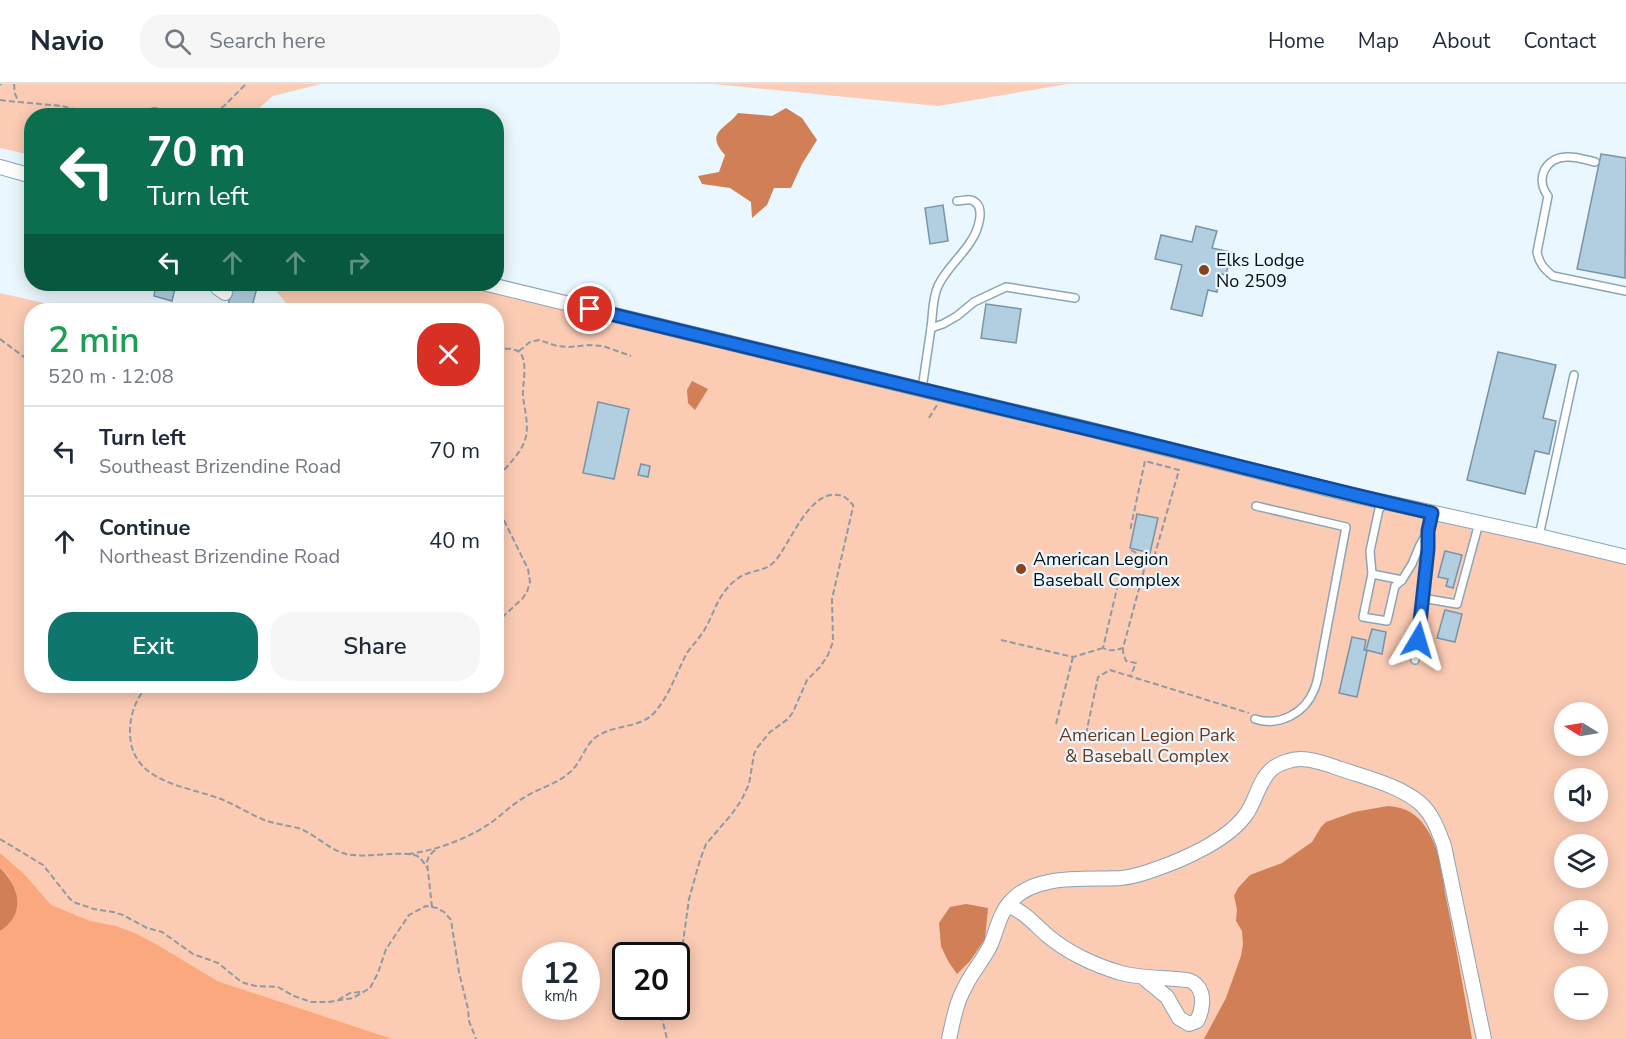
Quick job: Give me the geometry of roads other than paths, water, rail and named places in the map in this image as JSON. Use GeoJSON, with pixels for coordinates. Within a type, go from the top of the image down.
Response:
{"type":"FeatureCollection","features":[{"type":"Feature","properties":{"kind":"street"},"geometry":{"type":"LineString","coordinates":[[0,167],[24,174]]}},
{"type":"Feature","properties":{"kind":"street"},"geometry":{"type":"LineString","coordinates":[[504,288],[1348,494],[1626,557]]}},
{"type":"Feature","properties":{"kind":"street"},"geometry":{"type":"LineString","coordinates":[[949,1039],[954,1012],[964,988],[990,946],[1002,914],[1012,900],[1027,888],[1050,881],[1122,878],[1157,869],[1213,843],[1233,829],[1248,812],[1271,770],[1284,763],[1302,759],[1325,764],[1401,791],[1420,804],[1435,821],[1444,846],[1484,1039]]}},
{"type":"Feature","properties":{"kind":"street"},"geometry":{"type":"LineString","coordinates":[[1008,905],[1023,912],[1050,937],[1073,952],[1118,972],[1144,978]]}},
{"type":"Feature","properties":{"kind":"lane"},"geometry":{"type":"LineString","coordinates":[[1595,162],[1568,157],[1551,162],[1544,170],[1541,184],[1548,196],[1537,252],[1539,260],[1553,276],[1626,291]]}},
{"type":"Feature","properties":{"kind":"lane"},"geometry":{"type":"LineString","coordinates":[[922,389],[938,286],[972,241],[980,218],[979,207],[976,203],[970,200],[957,201]]}},
{"type":"Feature","properties":{"kind":"lane"},"geometry":{"type":"LineString","coordinates":[[931,328],[943,324],[974,302],[1006,287],[1075,298]]}},
{"type":"Feature","properties":{"kind":"lane"},"geometry":{"type":"LineString","coordinates":[[1539,536],[1574,375]]}},
{"type":"Feature","properties":{"kind":"lane"},"geometry":{"type":"LineString","coordinates":[[1387,502],[1379,509],[1370,551],[1372,574],[1363,617],[1387,621],[1395,586],[1412,564],[1428,531]]}},
{"type":"Feature","properties":{"kind":"lane"},"geometry":{"type":"LineString","coordinates":[[1255,719],[1266,723],[1282,721],[1296,713],[1314,691],[1346,526],[1256,506]]}},
{"type":"Feature","properties":{"kind":"lane"},"geometry":{"type":"LineString","coordinates":[[1415,660],[1428,549],[1428,531],[1432,513]]}},
{"type":"Feature","properties":{"kind":"lane"},"geometry":{"type":"LineString","coordinates":[[1422,598],[1457,604],[1479,523]]}},
{"type":"Feature","properties":{"kind":"lane"},"geometry":{"type":"LineString","coordinates":[[1372,574],[1402,579]]}},
{"type":"Feature","properties":{"kind":"place","name":"Elks Lodge No 2509"},"geometry":{"type":"Point","coordinates":[1204,270]}},
{"type":"Feature","properties":{"kind":"place","name":"American Legion Baseball Complex"},"geometry":{"type":"Point","coordinates":[1021,569]}},
{"type":"Feature","properties":{"kind":"park label","name":"American Legion Park & Baseball Complex"},"geometry":{"type":"Point","coordinates":[1147,745]}}]}
